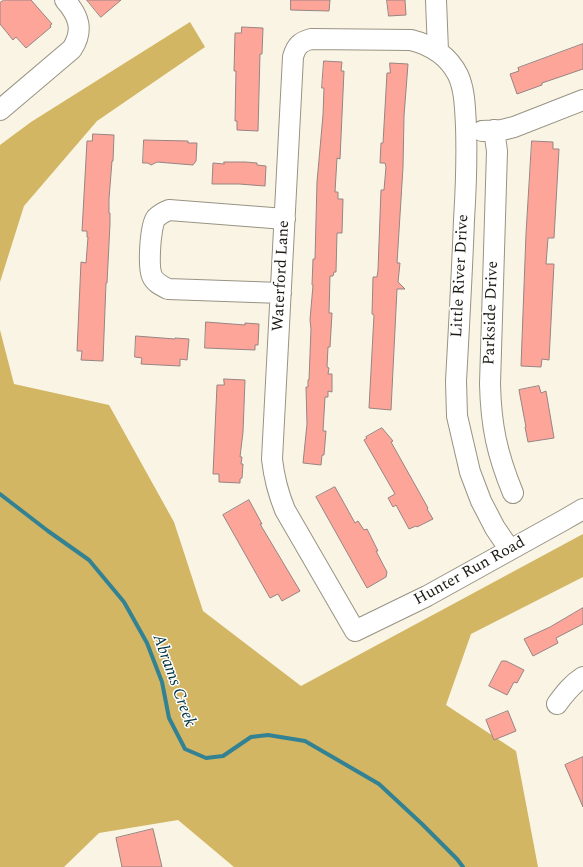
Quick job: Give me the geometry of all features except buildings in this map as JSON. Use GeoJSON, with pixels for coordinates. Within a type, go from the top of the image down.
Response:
{"type":"FeatureCollection","features":[{"type":"Feature","properties":{"kind":"street"},"geometry":{"type":"LineString","coordinates":[[0,110],[72,49],[79,33],[78,23],[75,14],[64,0]]}},
{"type":"Feature","properties":{"kind":"street"},"geometry":{"type":"LineString","coordinates":[[436,0],[438,51]]}},
{"type":"Feature","properties":{"kind":"street","name":"Waterford Lane"},"geometry":{"type":"LineString","coordinates":[[355,631],[286,510],[274,478],[272,459],[293,57],[296,48],[302,42],[311,39],[411,40],[425,44],[438,51]]}},
{"type":"Feature","properties":{"kind":"street","name":"Little River Drive"},"geometry":{"type":"LineString","coordinates":[[438,51],[448,61],[458,75],[463,89],[466,130],[467,158],[456,381],[457,416],[470,472],[481,500],[495,528],[510,550]]}},
{"type":"Feature","properties":{"kind":"street"},"geometry":{"type":"LineString","coordinates":[[466,130],[494,130],[514,127],[583,100]]}},
{"type":"Feature","properties":{"kind":"street","name":"Parkside Drive"},"geometry":{"type":"LineString","coordinates":[[494,130],[497,151],[490,384],[491,412],[495,440],[502,467],[513,493]]}},
{"type":"Feature","properties":{"kind":"street"},"geometry":{"type":"LineString","coordinates":[[281,293],[168,290],[160,286],[153,278],[150,269],[152,226],[156,218],[169,210],[285,219]]}},
{"type":"Feature","properties":{"kind":"street","name":"Hunter Run Road"},"geometry":{"type":"LineString","coordinates":[[355,631],[427,596],[583,509]]}},
{"type":"Feature","properties":{"kind":"street"},"geometry":{"type":"LineString","coordinates":[[557,704],[576,681],[583,677]]}},
{"type":"Feature","properties":{"kind":"shaded area"},"geometry":{"type":"Polygon","coordinates":[[[190,22],[205,47],[97,121],[24,206],[0,282],[0,145],[31,122],[190,22]]]}},
{"type":"Feature","properties":{"kind":"shaded area"},"geometry":{"type":"Polygon","coordinates":[[[0,330],[14,384],[109,405],[174,522],[203,611],[301,686],[583,534],[583,577],[471,634],[446,705],[516,751],[538,867],[234,867],[178,820],[99,833],[64,867],[0,867],[0,330]]]}},
{"type":"Feature","properties":{"kind":"waterway","name":"Abrams Creek"},"geometry":{"type":"LineString","coordinates":[[0,494],[89,560],[124,602],[147,643],[162,682],[169,718],[185,749],[206,758],[223,756],[251,737],[268,735],[305,741],[379,784],[422,824],[463,867]]}}]}
